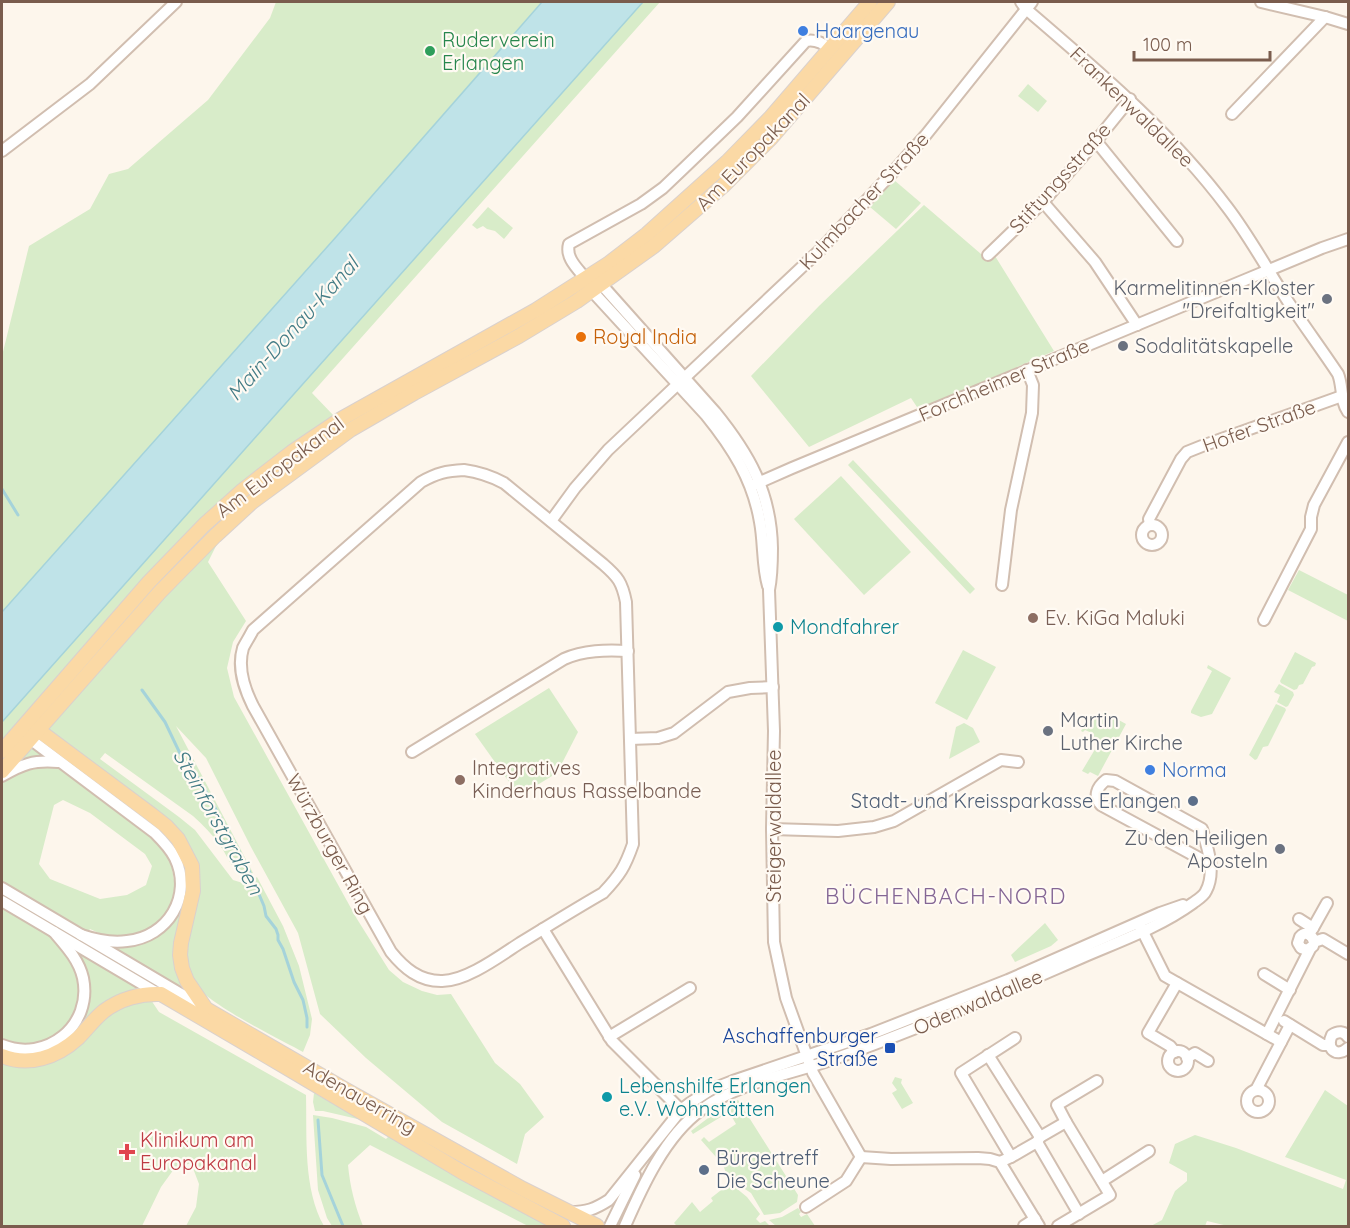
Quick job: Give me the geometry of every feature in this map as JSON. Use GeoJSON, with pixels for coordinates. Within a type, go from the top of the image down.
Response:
{"type":"FeatureCollection","features":[{"type":"Feature","properties":{"kind":"main road","name":"Am Europakanal"},"geometry":{"type":"LineString","coordinates":[[593,285],[608,264],[710,179],[771,117],[870,2]]}},
{"type":"Feature","properties":{"kind":"main road","name":"Am Europakanal"},"geometry":{"type":"LineString","coordinates":[[2,751],[29,730],[159,593],[252,502],[350,430],[519,336],[675,228],[743,166],[786,121],[888,2]]}},
{"type":"Feature","properties":{"kind":"main road","name":"Am Europakanal"},"geometry":{"type":"LineString","coordinates":[[2,771],[29,730]]}},
{"type":"Feature","properties":{"kind":"main road"},"geometry":{"type":"LineString","coordinates":[[29,730],[159,821],[178,839],[192,866],[194,878],[181,943],[181,961],[187,981],[206,1009]]}},
{"type":"Feature","properties":{"kind":"main road"},"geometry":{"type":"LineString","coordinates":[[2,1056],[30,1061],[46,1058],[78,1038],[102,1012],[110,1007],[141,995],[160,994]]}},
{"type":"Feature","properties":{"kind":"main road","name":"Adenauerring"},"geometry":{"type":"LineString","coordinates":[[160,994],[294,1065]]}},
{"type":"Feature","properties":{"kind":"main road","name":"Adenauerring"},"geometry":{"type":"LineString","coordinates":[[206,1009],[452,1167],[562,1227]]}},
{"type":"Feature","properties":{"kind":"main road","name":"Adenauerring"},"geometry":{"type":"LineString","coordinates":[[321,1082],[597,1227]]}},
{"type":"Feature","properties":{"kind":"street"},"geometry":{"type":"LineString","coordinates":[[2,151],[90,84],[176,2]]}},
{"type":"Feature","properties":{"kind":"street","name":"Frankenwaldallee"},"geometry":{"type":"LineString","coordinates":[[1012,2],[1027,4],[1130,99],[1179,150],[1227,207],[1338,374],[1344,406],[1348,412]]}},
{"type":"Feature","properties":{"kind":"street"},"geometry":{"type":"LineString","coordinates":[[1261,2],[1325,16],[1348,24]]}},
{"type":"Feature","properties":{"kind":"street","name":"Kulmbacher Straße"},"geometry":{"type":"LineString","coordinates":[[551,521],[575,488],[608,450],[820,250],[893,172],[919,143],[1027,4]]}},
{"type":"Feature","properties":{"kind":"street"},"geometry":{"type":"LineString","coordinates":[[1232,114],[1325,16]]}},
{"type":"Feature","properties":{"kind":"street","name":"Am Europakanal"},"geometry":{"type":"LineString","coordinates":[[593,285],[568,254],[569,244],[628,212],[663,188],[736,117],[806,41],[818,42],[830,49]]}},
{"type":"Feature","properties":{"kind":"street","name":"Stiftungsstraße"},"geometry":{"type":"LineString","coordinates":[[988,255],[1043,202],[1130,99]]}},
{"type":"Feature","properties":{"kind":"street"},"geometry":{"type":"LineString","coordinates":[[1096,141],[1177,241]]}},
{"type":"Feature","properties":{"kind":"street"},"geometry":{"type":"LineString","coordinates":[[1043,202],[1095,262],[1137,325]]}},
{"type":"Feature","properties":{"kind":"street","name":"Forchheimer Straße"},"geometry":{"type":"LineString","coordinates":[[755,484],[1348,239]]}},
{"type":"Feature","properties":{"kind":"street","name":"Steigerwaldallee"},"geometry":{"type":"LineString","coordinates":[[593,285],[731,431],[746,453],[755,484],[768,507],[772,531],[773,574],[769,590],[774,730],[772,829],[774,942],[786,998],[808,1061]]}},
{"type":"Feature","properties":{"kind":"street"},"geometry":{"type":"LineString","coordinates":[[1002,585],[1011,510],[1032,413],[1033,384],[1027,370]]}},
{"type":"Feature","properties":{"kind":"street","name":"Hofer Straße"},"geometry":{"type":"LineString","coordinates":[[1150,525],[1149,519],[1154,508],[1180,459],[1187,453],[1342,396]]}},
{"type":"Feature","properties":{"kind":"street"},"geometry":{"type":"LineString","coordinates":[[1264,620],[1311,528],[1314,505],[1348,442]]}},
{"type":"Feature","properties":{"kind":"street","name":"Würzburger Ring"},"geometry":{"type":"LineString","coordinates":[[444,471],[478,471],[504,483],[551,521],[617,577],[624,590],[628,651],[633,844],[625,867],[603,893],[459,978],[441,981],[420,977],[403,967],[390,952],[253,706],[242,678],[243,649],[253,630],[421,482],[444,471]]}},
{"type":"Feature","properties":{"kind":"street"},"geometry":{"type":"LineString","coordinates":[[412,752],[564,659],[577,653],[590,651],[628,651]]}},
{"type":"Feature","properties":{"kind":"street"},"geometry":{"type":"LineString","coordinates":[[630,739],[658,738],[674,733],[728,692],[773,687]]}},
{"type":"Feature","properties":{"kind":"street"},"geometry":{"type":"LineString","coordinates":[[29,730],[58,762],[155,832],[176,859],[181,886],[178,903],[171,917],[162,926],[135,940],[127,941],[103,941],[81,935]]}},
{"type":"Feature","properties":{"kind":"street"},"geometry":{"type":"LineString","coordinates":[[772,829],[838,831],[874,827],[894,820],[1001,760],[1018,762]]}},
{"type":"Feature","properties":{"kind":"street"},"geometry":{"type":"LineString","coordinates":[[2,776],[31,762],[58,762]]}},
{"type":"Feature","properties":{"kind":"street","name":"Odenwaldallee"},"geometry":{"type":"LineString","coordinates":[[569,1212],[595,1209],[609,1200],[681,1110],[710,1090],[886,1040],[995,996],[1141,927],[1181,912],[1196,901],[1205,893],[1211,871],[1210,864],[1206,843],[1202,829],[1115,781],[1106,780],[1096,792],[1096,798],[1101,805],[1210,864]]}},
{"type":"Feature","properties":{"kind":"street"},"geometry":{"type":"LineString","coordinates":[[2,888],[81,935],[124,967]]}},
{"type":"Feature","properties":{"kind":"street"},"geometry":{"type":"LineString","coordinates":[[2,901],[54,932],[124,967]]}},
{"type":"Feature","properties":{"kind":"street"},"geometry":{"type":"LineString","coordinates":[[1267,1034],[1290,990],[1327,903]]}},
{"type":"Feature","properties":{"kind":"street"},"geometry":{"type":"LineString","coordinates":[[1299,919],[1312,938]]}},
{"type":"Feature","properties":{"kind":"street"},"geometry":{"type":"LineString","coordinates":[[1141,927],[1165,976],[1281,1042]]}},
{"type":"Feature","properties":{"kind":"street"},"geometry":{"type":"LineString","coordinates":[[543,929],[609,1037],[681,1110]]}},
{"type":"Feature","properties":{"kind":"street"},"geometry":{"type":"LineString","coordinates":[[2,1045],[23,1049],[47,1046],[70,1031],[78,1019],[85,995],[81,970],[75,958],[54,932]]}},
{"type":"Feature","properties":{"kind":"street"},"geometry":{"type":"LineString","coordinates":[[1312,938],[1323,939],[1348,954]]}},
{"type":"Feature","properties":{"kind":"street","name":"Adenauerring"},"geometry":{"type":"LineString","coordinates":[[124,967],[206,1009]]}},
{"type":"Feature","properties":{"kind":"street","name":"Adenauerring"},"geometry":{"type":"LineString","coordinates":[[124,967],[160,994]]}},
{"type":"Feature","properties":{"kind":"street"},"geometry":{"type":"LineString","coordinates":[[1264,974],[1290,990]]}},
{"type":"Feature","properties":{"kind":"street"},"geometry":{"type":"LineString","coordinates":[[1175,1052],[1168,1059],[1169,1065],[1174,1070],[1180,1071],[1185,1067],[1187,1058],[1184,1053],[1175,1052],[1170,1046],[1148,1033],[1177,983]]}},
{"type":"Feature","properties":{"kind":"street"},"geometry":{"type":"LineString","coordinates":[[609,1037],[690,988]]}},
{"type":"Feature","properties":{"kind":"street"},"geometry":{"type":"LineString","coordinates":[[1276,1017],[1323,1045],[1330,1045]]}},
{"type":"Feature","properties":{"kind":"street"},"geometry":{"type":"LineString","coordinates":[[1256,1090],[1290,1025]]}},
{"type":"Feature","properties":{"kind":"street"},"geometry":{"type":"LineString","coordinates":[[1348,1036],[1342,1032],[1335,1033],[1330,1038],[1330,1045],[1334,1050],[1340,1053],[1348,1048]]}},
{"type":"Feature","properties":{"kind":"street"},"geometry":{"type":"LineString","coordinates":[[1011,1157],[961,1073],[1015,1038]]}},
{"type":"Feature","properties":{"kind":"street"},"geometry":{"type":"LineString","coordinates":[[1187,1058],[1195,1053],[1208,1061]]}},
{"type":"Feature","properties":{"kind":"street"},"geometry":{"type":"LineString","coordinates":[[988,1055],[1079,1214]]}},
{"type":"Feature","properties":{"kind":"street"},"geometry":{"type":"LineString","coordinates":[[808,1061],[861,1157]]}},
{"type":"Feature","properties":{"kind":"street","name":"Odenwaldallee"},"geometry":{"type":"LineString","coordinates":[[625,1227],[665,1148],[691,1118],[720,1098],[786,1073],[808,1061]]}},
{"type":"Feature","properties":{"kind":"street"},"geometry":{"type":"LineString","coordinates":[[1058,1227],[1110,1195],[1057,1106],[1097,1081]]}},
{"type":"Feature","properties":{"kind":"street"},"geometry":{"type":"LineString","coordinates":[[861,1157],[978,1158],[1000,1161],[1011,1157],[1066,1122]]}},
{"type":"Feature","properties":{"kind":"street"},"geometry":{"type":"LineString","coordinates":[[1102,1181],[1149,1151]]}},
{"type":"Feature","properties":{"kind":"street","name":"Odenwaldallee"},"geometry":{"type":"LineString","coordinates":[[610,1227],[646,1154]]}},
{"type":"Feature","properties":{"kind":"street"},"geometry":{"type":"LineString","coordinates":[[806,1207],[846,1181],[861,1157]]}},
{"type":"Feature","properties":{"kind":"street"},"geometry":{"type":"LineString","coordinates":[[1000,1161],[1037,1223],[1024,1227]]}},
{"type":"Feature","properties":{"kind":"green space"},"geometry":{"type":"Polygon","coordinates":[[[276,2],[542,2],[2,612],[2,356],[29,246],[90,209],[109,174],[128,169],[208,100],[270,18],[276,2]]]}},
{"type":"Feature","properties":{"kind":"green space"},"geometry":{"type":"Polygon","coordinates":[[[643,2],[660,2],[312,393],[335,417],[250,478],[208,562],[246,621],[233,642],[227,668],[234,697],[357,919],[389,970],[403,982],[437,995],[451,994],[495,1063],[520,1084],[544,1117],[525,1134],[517,1164],[442,1122],[366,1058],[320,1014],[298,933],[206,758],[176,726],[253,873],[247,876],[233,866],[216,840],[193,816],[105,753],[100,759],[195,830],[233,880],[246,884],[257,877],[283,926],[299,966],[312,1019],[310,1035],[303,1052],[209,998],[191,979],[186,963],[185,945],[192,855],[94,767],[67,774],[155,839],[171,862],[175,886],[171,906],[158,923],[136,936],[118,937],[90,929],[76,951],[145,991],[159,1012],[306,1095],[309,1179],[312,1196],[324,1226],[186,1226],[196,1207],[199,1184],[191,1163],[174,1169],[161,1187],[142,1226],[2,1226],[2,722],[643,2]],[[63,800],[54,805],[39,864],[50,879],[100,899],[127,895],[146,885],[152,866],[145,854],[90,813],[63,800]]]}},
{"type":"Feature","properties":{"kind":"green space"},"geometry":{"type":"Polygon","coordinates":[[[1028,84],[1047,101],[1038,112],[1018,96],[1028,84]]]}},
{"type":"Feature","properties":{"kind":"green space"},"geometry":{"type":"Polygon","coordinates":[[[894,180],[921,203],[896,229],[870,207],[894,180]]]}},
{"type":"Feature","properties":{"kind":"green space"},"geometry":{"type":"Polygon","coordinates":[[[924,205],[988,260],[995,256],[1054,351],[919,410],[911,398],[809,447],[751,376],[819,306],[924,205]]]}},
{"type":"Feature","properties":{"kind":"green space"},"geometry":{"type":"Polygon","coordinates":[[[488,207],[513,228],[504,239],[495,231],[483,226],[477,229],[472,225],[488,207]]]}},
{"type":"Feature","properties":{"kind":"green space"},"geometry":{"type":"Polygon","coordinates":[[[853,460],[975,589],[970,594],[848,465],[853,460]]]}},
{"type":"Feature","properties":{"kind":"green space"},"geometry":{"type":"Polygon","coordinates":[[[841,476],[911,552],[864,595],[794,519],[841,476]]]}},
{"type":"Feature","properties":{"kind":"green space"},"geometry":{"type":"Polygon","coordinates":[[[1299,570],[1348,595],[1348,621],[1288,590],[1299,570]]]}},
{"type":"Feature","properties":{"kind":"green space"},"geometry":{"type":"Polygon","coordinates":[[[963,650],[996,667],[967,720],[935,703],[963,650]]]}},
{"type":"Feature","properties":{"kind":"green space"},"geometry":{"type":"Polygon","coordinates":[[[1295,652],[1316,663],[1303,684],[1294,690],[1280,681],[1295,652]]]}},
{"type":"Feature","properties":{"kind":"green space"},"geometry":{"type":"Polygon","coordinates":[[[1208,665],[1231,678],[1212,714],[1201,717],[1191,711],[1212,671],[1207,668],[1208,665]]]}},
{"type":"Feature","properties":{"kind":"green space"},"geometry":{"type":"Polygon","coordinates":[[[1279,684],[1293,692],[1294,695],[1286,707],[1277,702],[1280,695],[1274,692],[1279,684]]]}},
{"type":"Feature","properties":{"kind":"green space"},"geometry":{"type":"Polygon","coordinates":[[[549,688],[578,732],[557,773],[519,796],[475,734],[549,688]]]}},
{"type":"Feature","properties":{"kind":"green space"},"geometry":{"type":"Polygon","coordinates":[[[1276,704],[1286,710],[1268,746],[1263,747],[1255,760],[1249,755],[1276,704]]]}},
{"type":"Feature","properties":{"kind":"green space"},"geometry":{"type":"Polygon","coordinates":[[[1104,712],[1126,724],[1098,776],[1082,771],[1100,741],[1094,738],[1094,734],[1085,730],[1081,731],[1088,719],[1104,712]]]}},
{"type":"Feature","properties":{"kind":"green space"},"geometry":{"type":"Polygon","coordinates":[[[964,723],[973,728],[980,742],[949,759],[956,727],[964,723]]]}},
{"type":"Feature","properties":{"kind":"green space"},"geometry":{"type":"Polygon","coordinates":[[[190,885],[179,929],[186,990],[107,945],[142,943],[190,885]]]}},
{"type":"Feature","properties":{"kind":"green space"},"geometry":{"type":"Polygon","coordinates":[[[1045,923],[1058,940],[1051,946],[1015,962],[1011,955],[1045,923]]]}},
{"type":"Feature","properties":{"kind":"green space"},"geometry":{"type":"Polygon","coordinates":[[[895,1077],[902,1079],[901,1083],[913,1103],[902,1109],[892,1093],[897,1090],[892,1083],[895,1077]]]}},
{"type":"Feature","properties":{"kind":"green space"},"geometry":{"type":"Polygon","coordinates":[[[1325,1090],[1348,1106],[1348,1226],[1228,1226],[1207,1221],[1205,1226],[1151,1226],[1162,1220],[1175,1191],[1187,1181],[1187,1173],[1169,1163],[1175,1144],[1195,1135],[1236,1148],[1343,1189],[1346,1180],[1285,1157],[1325,1090]]]}},
{"type":"Feature","properties":{"kind":"green space"},"geometry":{"type":"Polygon","coordinates":[[[314,1093],[362,1120],[315,1111],[314,1093]]]}},
{"type":"Feature","properties":{"kind":"green space"},"geometry":{"type":"Polygon","coordinates":[[[738,1100],[798,1195],[797,1202],[780,1213],[764,1215],[751,1193],[728,1178],[723,1165],[701,1140],[704,1137],[709,1142],[736,1124],[729,1112],[693,1134],[691,1131],[716,1112],[738,1100]]]}},
{"type":"Feature","properties":{"kind":"green space"},"geometry":{"type":"Polygon","coordinates":[[[313,1115],[366,1127],[386,1139],[390,1135],[551,1226],[528,1226],[370,1145],[348,1165],[353,1196],[363,1226],[332,1226],[318,1190],[313,1115]]]}},
{"type":"Feature","properties":{"kind":"green space"},"geometry":{"type":"Polygon","coordinates":[[[730,1183],[747,1197],[760,1214],[756,1219],[760,1223],[765,1221],[770,1226],[677,1226],[674,1223],[692,1202],[700,1212],[713,1201],[711,1198],[730,1183]]]}},
{"type":"Feature","properties":{"kind":"green space"},"geometry":{"type":"Polygon","coordinates":[[[798,1208],[801,1217],[807,1214],[815,1226],[776,1226],[769,1220],[782,1217],[798,1208]]]}},
{"type":"Feature","properties":{"kind":"water","name":"Main-Donau-Kanal"},"geometry":{"type":"Polygon","coordinates":[[[542,2],[643,2],[2,722],[2,612],[542,2]]]}},
{"type":"Feature","properties":{"kind":"waterway","name":"Steinforstgraben"},"geometry":{"type":"LineString","coordinates":[[2,489],[18,515]]}},
{"type":"Feature","properties":{"kind":"waterway","name":"Steinforstgraben"},"geometry":{"type":"LineString","coordinates":[[142,690],[165,722],[186,766],[199,779],[247,866],[266,916],[276,929],[278,940],[303,1000],[307,1027]]}},
{"type":"Feature","properties":{"kind":"waterway","name":"Steinforstgraben"},"geometry":{"type":"LineString","coordinates":[[318,1120],[322,1175],[343,1226]]}},
{"type":"Feature","properties":{"kind":"place","name":"Haargenau"},"geometry":{"type":"Point","coordinates":[803,31]}},
{"type":"Feature","properties":{"kind":"place","name":"Ruderverein Erlangen"},"geometry":{"type":"Point","coordinates":[430,51]}},
{"type":"Feature","properties":{"kind":"place","name":"Karmelitinnen-Kloster \"Dreifaltigkeit\""},"geometry":{"type":"Point","coordinates":[1327,299]}},
{"type":"Feature","properties":{"kind":"place","name":"Royal India"},"geometry":{"type":"Point","coordinates":[581,337]}},
{"type":"Feature","properties":{"kind":"place","name":"Sodalitätskapelle"},"geometry":{"type":"Point","coordinates":[1123,346]}},
{"type":"Feature","properties":{"kind":"place","name":"Ev. KiGa Maluki"},"geometry":{"type":"Point","coordinates":[1033,618]}},
{"type":"Feature","properties":{"kind":"place","name":"Mondfahrer"},"geometry":{"type":"Point","coordinates":[778,627]}},
{"type":"Feature","properties":{"kind":"place","name":"Martin Luther Kirche"},"geometry":{"type":"Point","coordinates":[1048,731]}},
{"type":"Feature","properties":{"kind":"place","name":"Norma"},"geometry":{"type":"Point","coordinates":[1150,770]}},
{"type":"Feature","properties":{"kind":"place","name":"Integratives Kinderhaus Rasselbande"},"geometry":{"type":"Point","coordinates":[460,780]}},
{"type":"Feature","properties":{"kind":"place","name":"Stadt- und Kreissparkasse Erlangen"},"geometry":{"type":"Point","coordinates":[1193,801]}},
{"type":"Feature","properties":{"kind":"place","name":"Zu den Heiligen Aposteln"},"geometry":{"type":"Point","coordinates":[1280,849]}},
{"type":"Feature","properties":{"kind":"place","name":"Aschaffenburger Straße"},"geometry":{"type":"Point","coordinates":[890,1048]}},
{"type":"Feature","properties":{"kind":"place","name":"Lebenshilfe Erlangen e.V. Wohnstätten"},"geometry":{"type":"Point","coordinates":[607,1097]}},
{"type":"Feature","properties":{"kind":"place","name":"Klinikum am Europakanal"},"geometry":{"type":"Point","coordinates":[127,1152]}},
{"type":"Feature","properties":{"kind":"place","name":"Bürgertreff Die Scheune"},"geometry":{"type":"Point","coordinates":[704,1170]}},
{"type":"Feature","properties":{"kind":"district","name":"BÜCHENBACH-NORD"},"geometry":{"type":"Point","coordinates":[946,896]}}]}
